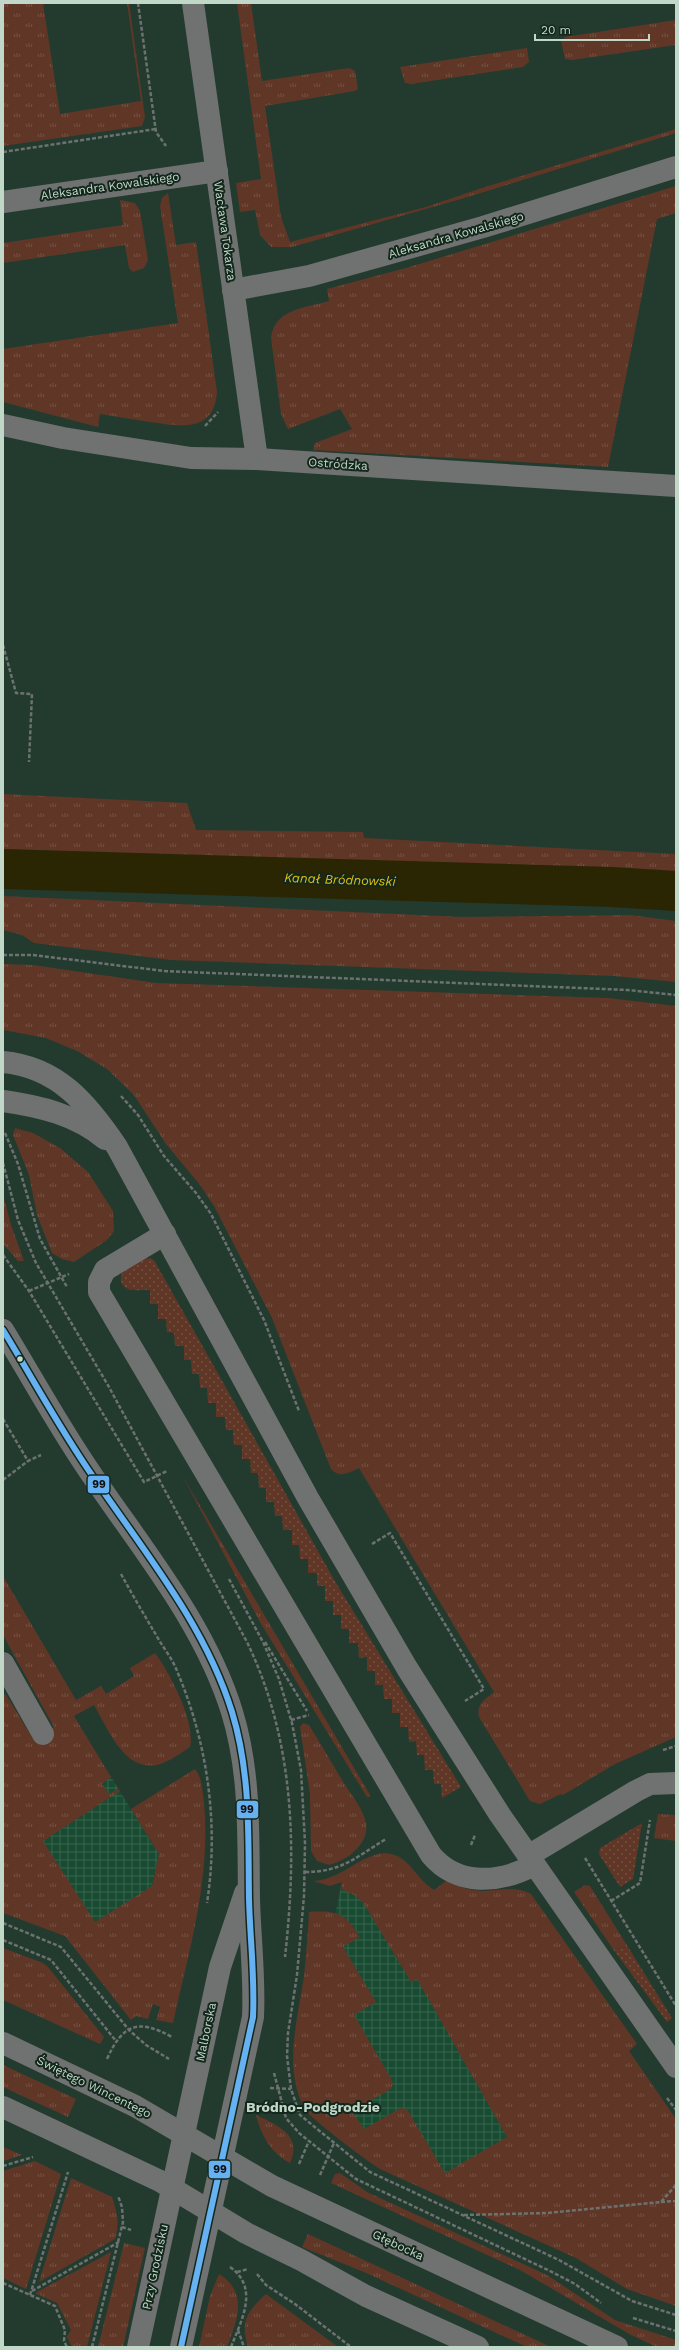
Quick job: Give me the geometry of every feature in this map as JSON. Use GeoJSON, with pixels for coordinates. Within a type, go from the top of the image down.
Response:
{"type":"FeatureCollection","features":[{"type":"Feature","properties":{"kind":"street","name":"Wacława Tokarza"},"geometry":{"type":"LineString","coordinates":[[193,3],[257,459]]}},
{"type":"Feature","properties":{"kind":"street","name":"Aleksandra Kowalskiego"},"geometry":{"type":"LineString","coordinates":[[233,290],[274,284],[324,272],[490,225],[676,167]]}},
{"type":"Feature","properties":{"kind":"street","name":"Aleksandra Kowalskiego"},"geometry":{"type":"LineString","coordinates":[[3,202],[217,171]]}},
{"type":"Feature","properties":{"kind":"street","name":"Ostródzka"},"geometry":{"type":"LineString","coordinates":[[3,425],[63,438],[191,458],[257,459],[676,486]]}},
{"type":"Feature","properties":{"kind":"street"},"geometry":{"type":"LineString","coordinates":[[3,1062],[28,1065],[41,1070],[64,1085],[96,1118],[127,1164],[308,1498],[452,1742],[531,1860],[676,2067]]}},
{"type":"Feature","properties":{"kind":"street"},"geometry":{"type":"LineString","coordinates":[[3,1101],[40,1108],[77,1121],[106,1140],[127,1164]]}},
{"type":"Feature","properties":{"kind":"street"},"geometry":{"type":"LineString","coordinates":[[165,1234],[106,1270],[99,1282],[99,1292],[431,1855],[446,1869],[473,1879],[502,1877],[531,1860],[568,1832],[643,1788],[657,1783],[676,1783]]}},
{"type":"Feature","properties":{"kind":"street","name":"Malborska"},"geometry":{"type":"LineString","coordinates":[[3,1330],[76,1451],[157,1568],[213,1663],[232,1711],[244,1762],[249,1816],[249,1879],[253,1962],[253,2017],[240,2082],[209,2210]]}},
{"type":"Feature","properties":{"kind":"street"},"geometry":{"type":"LineString","coordinates":[[3,1663],[43,1734]]}},
{"type":"Feature","properties":{"kind":"street","name":"Malborska"},"geometry":{"type":"LineString","coordinates":[[172,2188],[220,1967],[249,1879]]}},
{"type":"Feature","properties":{"kind":"street","name":"Świętego Wincentego"},"geometry":{"type":"LineString","coordinates":[[3,2043],[105,2090],[184,2134]]}},
{"type":"Feature","properties":{"kind":"street"},"geometry":{"type":"LineString","coordinates":[[3,2107],[172,2188],[246,2233],[301,2260],[366,2296],[478,2347]]}},
{"type":"Feature","properties":{"kind":"street","name":"Głębocka"},"geometry":{"type":"LineString","coordinates":[[184,2134],[272,2186],[616,2347]]}},
{"type":"Feature","properties":{"kind":"street","name":"Przy Grodzisku"},"geometry":{"type":"LineString","coordinates":[[138,2347],[172,2188]]}},
{"type":"Feature","properties":{"kind":"street"},"geometry":{"type":"LineString","coordinates":[[181,2347],[209,2210]]}},
{"type":"Feature","properties":{"kind":"path"},"geometry":{"type":"LineString","coordinates":[[138,3],[156,130],[161,141],[170,150]]}},
{"type":"Feature","properties":{"kind":"path"},"geometry":{"type":"LineString","coordinates":[[3,152],[156,130]]}},
{"type":"Feature","properties":{"kind":"path"},"geometry":{"type":"LineString","coordinates":[[202,428],[217,415],[220,407]]}},
{"type":"Feature","properties":{"kind":"path"},"geometry":{"type":"LineString","coordinates":[[3,644],[16,693],[32,694],[29,762]]}},
{"type":"Feature","properties":{"kind":"path"},"geometry":{"type":"LineString","coordinates":[[3,955],[33,955],[164,971],[628,990],[676,995]]}},
{"type":"Feature","properties":{"kind":"path"},"geometry":{"type":"LineString","coordinates":[[119,1094],[138,1115],[161,1152],[211,1214],[267,1327],[301,1416]]}},
{"type":"Feature","properties":{"kind":"path"},"geometry":{"type":"LineString","coordinates":[[3,1255],[29,1291],[144,1482],[170,1469]]}},
{"type":"Feature","properties":{"kind":"path"},"geometry":{"type":"LineString","coordinates":[[29,1291],[69,1274]]}},
{"type":"Feature","properties":{"kind":"path"},"geometry":{"type":"LineString","coordinates":[[3,1419],[28,1461]]}},
{"type":"Feature","properties":{"kind":"path"},"geometry":{"type":"LineString","coordinates":[[3,1480],[28,1461],[41,1455],[46,1456]]}},
{"type":"Feature","properties":{"kind":"path"},"geometry":{"type":"LineString","coordinates":[[366,1548],[390,1533],[484,1690],[460,1704]]}},
{"type":"Feature","properties":{"kind":"path"},"geometry":{"type":"LineString","coordinates":[[116,1567],[177,1670],[194,1718],[208,1778],[212,1818],[212,1867],[206,1906]]}},
{"type":"Feature","properties":{"kind":"path"},"geometry":{"type":"LineString","coordinates":[[291,1720],[309,1715]]}},
{"type":"Feature","properties":{"kind":"path"},"geometry":{"type":"LineString","coordinates":[[660,1752],[676,1746]]}},
{"type":"Feature","properties":{"kind":"path"},"geometry":{"type":"LineString","coordinates":[[611,1901],[640,1883],[650,1817]]}},
{"type":"Feature","properties":{"kind":"path"},"geometry":{"type":"LineString","coordinates":[[568,1832],[676,2006]]}},
{"type":"Feature","properties":{"kind":"path"},"geometry":{"type":"LineString","coordinates":[[305,1872],[326,1872],[338,1868],[392,1835]]}},
{"type":"Feature","properties":{"kind":"path"},"geometry":{"type":"LineString","coordinates":[[3,1923],[52,1941],[66,1950],[130,2030],[153,2050],[172,2061]]}},
{"type":"Feature","properties":{"kind":"path"},"geometry":{"type":"LineString","coordinates":[[3,1940],[50,1960],[116,2041]]}},
{"type":"Feature","properties":{"kind":"path"},"geometry":{"type":"LineString","coordinates":[[105,2062],[116,2041],[130,2030],[148,2026],[177,2040]]}},
{"type":"Feature","properties":{"kind":"path"},"geometry":{"type":"LineString","coordinates":[[291,2089],[300,2115],[370,2172],[559,2260],[632,2301],[676,2315]]}},
{"type":"Feature","properties":{"kind":"path"},"geometry":{"type":"LineString","coordinates":[[259,2108],[267,2110],[282,2109],[290,2123],[309,2141],[370,2187],[550,2271],[607,2307]]}},
{"type":"Feature","properties":{"kind":"path"},"geometry":{"type":"LineString","coordinates":[[298,2167],[309,2141]]}},
{"type":"Feature","properties":{"kind":"path"},"geometry":{"type":"LineString","coordinates":[[319,2177],[334,2143]]}},
{"type":"Feature","properties":{"kind":"path"},"geometry":{"type":"LineString","coordinates":[[3,2166],[41,2154]]}},
{"type":"Feature","properties":{"kind":"path"},"geometry":{"type":"LineString","coordinates":[[30,2295],[69,2168]]}},
{"type":"Feature","properties":{"kind":"path"},"geometry":{"type":"LineString","coordinates":[[661,2202],[676,2186]]}},
{"type":"Feature","properties":{"kind":"path"},"geometry":{"type":"LineString","coordinates":[[463,2215],[555,2212],[676,2201]]}},
{"type":"Feature","properties":{"kind":"path"},"geometry":{"type":"LineString","coordinates":[[92,2347],[122,2227]]}},
{"type":"Feature","properties":{"kind":"path"},"geometry":{"type":"LineString","coordinates":[[31,2291],[119,2242]]}},
{"type":"Feature","properties":{"kind":"path"},"geometry":{"type":"LineString","coordinates":[[226,2265],[239,2275],[247,2294],[245,2311],[231,2347]]}},
{"type":"Feature","properties":{"kind":"path"},"geometry":{"type":"LineString","coordinates":[[256,2268],[263,2283],[351,2347]]}},
{"type":"Feature","properties":{"kind":"path"},"geometry":{"type":"LineString","coordinates":[[3,2283],[55,2306],[65,2330],[64,2341],[67,2347]]}},
{"type":"Feature","properties":{"kind":"path"},"geometry":{"type":"LineString","coordinates":[[631,2317],[676,2331]]}},
{"type":"Feature","properties":{"kind":"path"},"geometry":{"type":"LineString","coordinates":[[238,2330],[244,2347]]}},
{"type":"Feature","properties":{"kind":"shaded area"},"geometry":{"type":"Polygon","coordinates":[[[111,1777],[159,1854],[143,1924],[100,1951],[24,1832],[111,1777]]]}},
{"type":"Feature","properties":{"kind":"shaded area"},"geometry":{"type":"Polygon","coordinates":[[[342,1882],[366,1884],[525,2157],[454,2199],[385,2166],[308,2042],[342,1882]]]}},
{"type":"Feature","properties":{"kind":"green space"},"geometry":{"type":"Polygon","coordinates":[[[3,3],[43,3],[60,114],[141,101],[127,3],[129,3],[145,117],[142,126],[3,146],[3,3]]]}},
{"type":"Feature","properties":{"kind":"green space"},"geometry":{"type":"Polygon","coordinates":[[[237,3],[251,3],[262,81],[349,68],[355,71],[358,89],[355,91],[265,106],[281,217],[290,242],[426,207],[482,188],[676,129],[676,133],[461,199],[292,247],[271,247],[260,235],[255,210],[240,212],[236,183],[261,179],[237,3]]]}},
{"type":"Feature","properties":{"kind":"green space"},"geometry":{"type":"Polygon","coordinates":[[[676,20],[676,45],[572,60],[565,59],[561,41],[565,37],[676,20]]]}},
{"type":"Feature","properties":{"kind":"green space"},"geometry":{"type":"Polygon","coordinates":[[[527,48],[529,62],[523,67],[411,84],[405,83],[400,67],[527,48]]]}},
{"type":"Feature","properties":{"kind":"green space"},"geometry":{"type":"Polygon","coordinates":[[[676,186],[676,213],[657,219],[608,467],[313,450],[315,443],[352,429],[340,409],[288,429],[281,414],[271,338],[273,328],[284,315],[301,308],[329,301],[327,289],[406,268],[676,186]]]}},
{"type":"Feature","properties":{"kind":"green space"},"geometry":{"type":"Polygon","coordinates":[[[168,193],[176,245],[196,242],[217,392],[214,406],[209,415],[202,421],[193,424],[172,425],[100,414],[98,427],[3,402],[3,349],[178,323],[160,206],[162,198],[168,193]]]}},
{"type":"Feature","properties":{"kind":"green space"},"geometry":{"type":"Polygon","coordinates":[[[120,200],[135,203],[140,211],[148,260],[144,268],[133,272],[129,268],[125,245],[3,263],[3,243],[123,225],[120,200]]]}},
{"type":"Feature","properties":{"kind":"green space"},"geometry":{"type":"Polygon","coordinates":[[[3,794],[187,803],[196,830],[363,832],[364,838],[676,854],[676,878],[630,873],[3,849],[3,794]]]}},
{"type":"Feature","properties":{"kind":"green space"},"geometry":{"type":"Polygon","coordinates":[[[3,896],[462,917],[630,915],[676,921],[676,982],[614,976],[171,960],[34,943],[22,935],[3,930],[3,896]]]}},
{"type":"Feature","properties":{"kind":"green space"},"geometry":{"type":"Polygon","coordinates":[[[3,964],[33,965],[156,983],[608,998],[676,1006],[676,1737],[615,1764],[563,1795],[561,1794],[540,1804],[530,1801],[479,1717],[478,1712],[480,1705],[494,1692],[359,1468],[345,1474],[338,1474],[331,1469],[272,1318],[214,1206],[200,1185],[166,1144],[134,1095],[107,1069],[77,1051],[46,1038],[3,1030],[3,964]]]}},
{"type":"Feature","properties":{"kind":"green space"},"geometry":{"type":"Polygon","coordinates":[[[15,1128],[33,1133],[60,1148],[88,1172],[113,1211],[114,1231],[107,1240],[74,1262],[62,1259],[52,1253],[37,1215],[29,1175],[13,1135],[15,1128]]]}},
{"type":"Feature","properties":{"kind":"green space"},"geometry":{"type":"Polygon","coordinates":[[[3,1194],[11,1225],[24,1261],[18,1261],[3,1244],[3,1194]]]}},
{"type":"Feature","properties":{"kind":"green space"},"geometry":{"type":"Polygon","coordinates":[[[150,1258],[154,1260],[336,1583],[461,1787],[442,1798],[441,1784],[434,1784],[433,1770],[425,1770],[424,1755],[417,1755],[416,1741],[409,1742],[408,1727],[400,1727],[400,1713],[392,1713],[392,1699],[384,1699],[383,1685],[375,1685],[375,1671],[367,1671],[367,1657],[359,1658],[358,1643],[349,1643],[349,1629],[341,1629],[341,1615],[333,1615],[333,1601],[325,1601],[325,1586],[317,1586],[317,1573],[308,1573],[308,1559],[300,1559],[299,1545],[292,1545],[292,1530],[283,1530],[282,1516],[275,1516],[274,1502],[266,1502],[266,1488],[259,1488],[258,1473],[251,1473],[250,1459],[242,1459],[242,1445],[234,1445],[233,1430],[226,1430],[225,1417],[216,1417],[216,1403],[208,1403],[207,1388],[200,1388],[199,1374],[192,1374],[191,1360],[184,1360],[184,1346],[175,1346],[174,1333],[167,1332],[166,1319],[158,1319],[158,1304],[150,1304],[150,1290],[135,1290],[126,1288],[123,1285],[121,1275],[130,1266],[150,1258]]]}},
{"type":"Feature","properties":{"kind":"green space"},"geometry":{"type":"Polygon","coordinates":[[[182,1475],[370,1797],[367,1797],[260,1622],[182,1475]]]}},
{"type":"Feature","properties":{"kind":"green space"},"geometry":{"type":"Polygon","coordinates":[[[3,1576],[76,1700],[101,1686],[106,1694],[134,1676],[130,1668],[155,1653],[168,1673],[186,1712],[191,1737],[190,1747],[163,1763],[150,1766],[139,1763],[120,1749],[94,1705],[74,1716],[111,1777],[102,1784],[109,1794],[118,1789],[120,1791],[43,1841],[95,1922],[152,1886],[159,1854],[131,1809],[195,1769],[198,1773],[201,1781],[204,1803],[204,1859],[192,1942],[173,2023],[156,2020],[160,2007],[153,2004],[148,2019],[136,2016],[131,2020],[65,1936],[3,1913],[3,1700],[5,1693],[33,1739],[54,1727],[3,1635],[3,1576]]]}},
{"type":"Feature","properties":{"kind":"green space"},"geometry":{"type":"Polygon","coordinates":[[[303,1723],[309,1725],[358,1804],[366,1823],[364,1837],[356,1850],[343,1860],[329,1865],[317,1861],[311,1851],[310,1794],[300,1727],[303,1723]]]}},
{"type":"Feature","properties":{"kind":"green space"},"geometry":{"type":"Polygon","coordinates":[[[658,1814],[676,1815],[676,1841],[654,1838],[658,1814]]]}},
{"type":"Feature","properties":{"kind":"green space"},"geometry":{"type":"Polygon","coordinates":[[[642,1823],[633,1879],[620,1887],[599,1854],[600,1848],[642,1823]]]}},
{"type":"Feature","properties":{"kind":"green space"},"geometry":{"type":"Polygon","coordinates":[[[384,1853],[393,1854],[406,1862],[427,1885],[434,1890],[446,1881],[460,1887],[475,1890],[485,1891],[514,1889],[531,1894],[637,2044],[629,2051],[676,2119],[676,2306],[627,2289],[576,2258],[382,2170],[316,2121],[304,2108],[294,2076],[293,2059],[296,2026],[304,1976],[309,1912],[327,1912],[340,1915],[345,1918],[360,1937],[343,1947],[376,2002],[354,2015],[393,2082],[391,2089],[352,2111],[364,2129],[401,2108],[407,2109],[445,2173],[507,2137],[417,1979],[411,1982],[364,1904],[356,1896],[341,1889],[342,1882],[330,1886],[313,1881],[333,1876],[365,1859],[384,1853]]]}},
{"type":"Feature","properties":{"kind":"green space"},"geometry":{"type":"Polygon","coordinates":[[[585,1885],[590,1886],[628,1947],[613,1949],[574,1892],[585,1885]]]}},
{"type":"Feature","properties":{"kind":"green space"},"geometry":{"type":"Polygon","coordinates":[[[628,1947],[672,2018],[667,2022],[613,1949],[628,1947]]]}},
{"type":"Feature","properties":{"kind":"green space"},"geometry":{"type":"Polygon","coordinates":[[[3,1948],[43,1963],[48,1967],[104,2037],[100,2044],[3,2000],[3,1948]]]}},
{"type":"Feature","properties":{"kind":"green space"},"geometry":{"type":"Polygon","coordinates":[[[3,2065],[76,2099],[68,2117],[3,2087],[3,2065]]]}},
{"type":"Feature","properties":{"kind":"green space"},"geometry":{"type":"Polygon","coordinates":[[[256,2115],[286,2132],[293,2145],[293,2153],[290,2163],[272,2149],[261,2130],[256,2115]]]}},
{"type":"Feature","properties":{"kind":"green space"},"geometry":{"type":"Polygon","coordinates":[[[3,2147],[22,2155],[3,2161],[3,2147]]]}},
{"type":"Feature","properties":{"kind":"green space"},"geometry":{"type":"Polygon","coordinates":[[[35,2161],[61,2174],[26,2289],[3,2278],[3,2171],[35,2161]]]}},
{"type":"Feature","properties":{"kind":"green space"},"geometry":{"type":"Polygon","coordinates":[[[340,2173],[367,2192],[547,2275],[615,2320],[676,2340],[676,2347],[657,2347],[631,2335],[520,2270],[331,2183],[335,2174],[340,2173]]]}},
{"type":"Feature","properties":{"kind":"green space"},"geometry":{"type":"Polygon","coordinates":[[[71,2178],[112,2197],[117,2218],[115,2239],[39,2282],[71,2178]]]}},
{"type":"Feature","properties":{"kind":"green space"},"geometry":{"type":"Polygon","coordinates":[[[308,2234],[552,2347],[527,2347],[364,2272],[302,2247],[308,2234]]]}},
{"type":"Feature","properties":{"kind":"green space"},"geometry":{"type":"Polygon","coordinates":[[[124,2243],[145,2248],[123,2347],[98,2347],[124,2243]]]}},
{"type":"Feature","properties":{"kind":"green space"},"geometry":{"type":"Polygon","coordinates":[[[111,2252],[87,2347],[72,2347],[67,2337],[71,2330],[57,2303],[35,2293],[111,2252]]]}},
{"type":"Feature","properties":{"kind":"green space"},"geometry":{"type":"Polygon","coordinates":[[[219,2274],[228,2281],[234,2289],[237,2298],[237,2317],[227,2347],[199,2347],[210,2296],[219,2274]]]}},
{"type":"Feature","properties":{"kind":"green space"},"geometry":{"type":"Polygon","coordinates":[[[266,2294],[338,2347],[248,2347],[245,2330],[247,2317],[254,2306],[266,2294]]]}},
{"type":"Feature","properties":{"kind":"waterway","name":"Kanał Bródnowski"},"geometry":{"type":"LineString","coordinates":[[3,869],[612,887],[676,891]]}},
{"type":"Feature","properties":{"kind":"transit line","name":"99"},"geometry":{"type":"LineString","coordinates":[[3,1330],[70,1442],[172,1590],[190,1620],[206,1649],[220,1680],[232,1712],[243,1759],[248,1828],[253,2017],[181,2347]]}},
{"type":"Feature","properties":{"kind":"district","name":"Bródno-Podgrodzie"},"geometry":{"type":"Point","coordinates":[313,2107]}}]}
